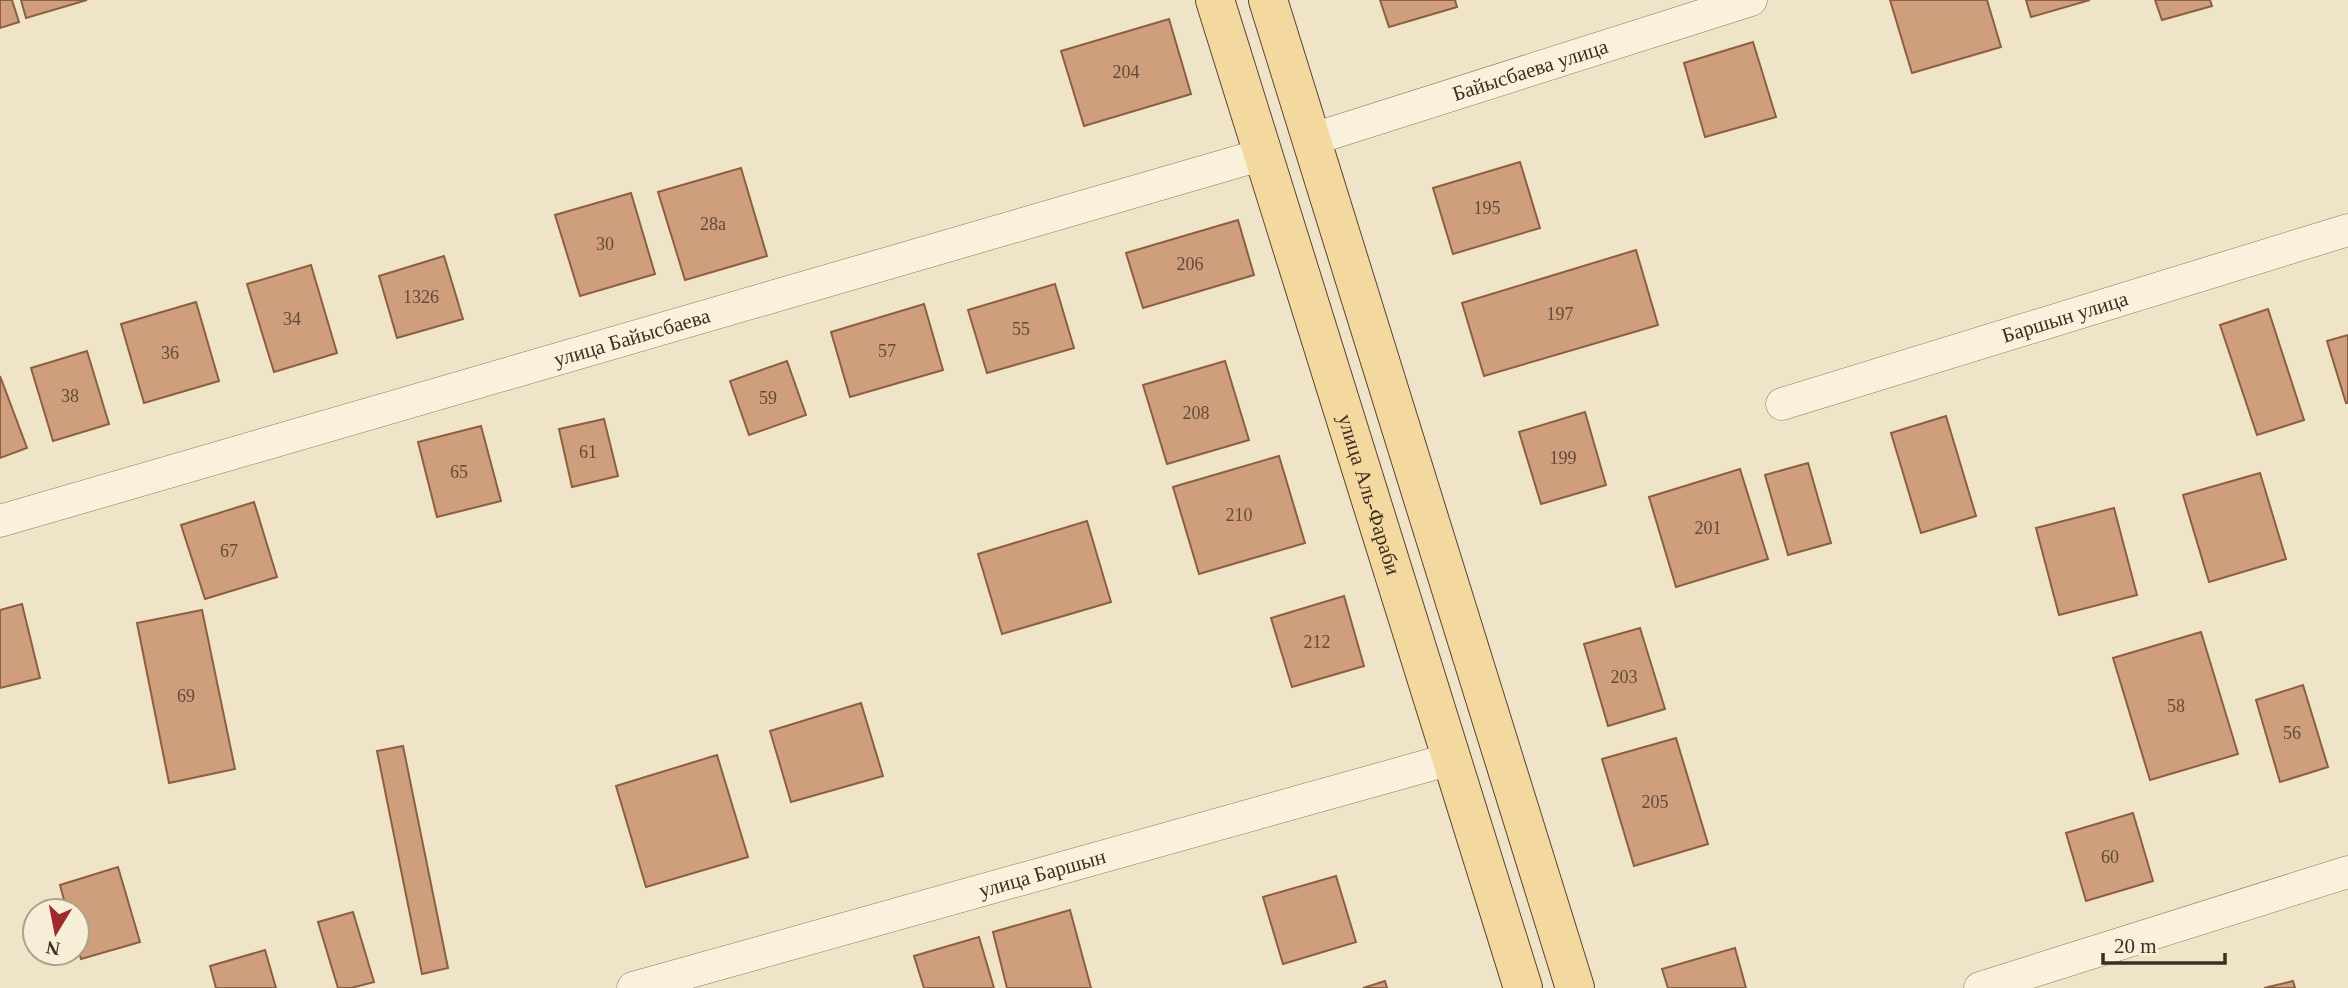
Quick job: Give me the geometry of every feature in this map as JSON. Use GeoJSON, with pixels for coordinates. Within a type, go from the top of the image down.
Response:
{"type":"FeatureCollection","features":[{"type":"Feature","properties":{"kind":"main road","name":"улица Аль-Фараби"},"geometry":{"type":"LineString","coordinates":[[1214,0],[1523,988]]}},
{"type":"Feature","properties":{"kind":"main road"},"geometry":{"type":"LineString","coordinates":[[1268,0],[1574,988]]}},
{"type":"Feature","properties":{"kind":"street","name":"Байысбаева улица"},"geometry":{"type":"LineString","coordinates":[[1310,140],[1751,0]]}},
{"type":"Feature","properties":{"kind":"street","name":"улица Байысбаева"},"geometry":{"type":"LineString","coordinates":[[0,521],[1264,154]]}},
{"type":"Feature","properties":{"kind":"street","name":"Баршын улица"},"geometry":{"type":"LineString","coordinates":[[1782,404],[2348,230]]}},
{"type":"Feature","properties":{"kind":"street","name":"улица Баршын"},"geometry":{"type":"LineString","coordinates":[[634,988],[1451,759]]}},
{"type":"Feature","properties":{"kind":"street"},"geometry":{"type":"LineString","coordinates":[[1980,988],[2348,872]]}},
{"type":"Feature","properties":{"kind":"building"},"geometry":{"type":"Polygon","coordinates":[[[0,0],[12,0],[19,22],[0,28],[0,0]]]}},
{"type":"Feature","properties":{"kind":"building"},"geometry":{"type":"Polygon","coordinates":[[[21,0],[87,0],[26,18],[21,0]]]}},
{"type":"Feature","properties":{"kind":"building"},"geometry":{"type":"Polygon","coordinates":[[[1380,0],[1455,0],[1457,7],[1389,27],[1380,0]]]}},
{"type":"Feature","properties":{"kind":"building"},"geometry":{"type":"Polygon","coordinates":[[[1890,0],[1987,0],[2001,47],[1912,73],[1890,0]]]}},
{"type":"Feature","properties":{"kind":"building"},"geometry":{"type":"Polygon","coordinates":[[[2026,0],[2090,0],[2031,17],[2026,0]]]}},
{"type":"Feature","properties":{"kind":"building"},"geometry":{"type":"Polygon","coordinates":[[[2155,0],[2210,0],[2212,6],[2162,20],[2155,0]]]}},
{"type":"Feature","properties":{"kind":"building"},"geometry":{"type":"Polygon","coordinates":[[[1169,19],[1191,94],[1084,126],[1061,51],[1169,19]]]}},
{"type":"Feature","properties":{"kind":"building"},"geometry":{"type":"Polygon","coordinates":[[[1753,42],[1776,117],[1705,137],[1684,63],[1753,42]]]}},
{"type":"Feature","properties":{"kind":"building"},"geometry":{"type":"Polygon","coordinates":[[[1520,162],[1540,228],[1453,254],[1433,188],[1520,162]]]}},
{"type":"Feature","properties":{"kind":"building"},"geometry":{"type":"Polygon","coordinates":[[[741,168],[767,256],[685,280],[658,192],[741,168]]]}},
{"type":"Feature","properties":{"kind":"building"},"geometry":{"type":"Polygon","coordinates":[[[631,193],[655,274],[580,296],[555,215],[631,193]]]}},
{"type":"Feature","properties":{"kind":"building"},"geometry":{"type":"Polygon","coordinates":[[[1238,220],[1254,275],[1143,308],[1126,253],[1238,220]]]}},
{"type":"Feature","properties":{"kind":"building"},"geometry":{"type":"Polygon","coordinates":[[[1636,250],[1658,325],[1484,376],[1462,303],[1636,250]]]}},
{"type":"Feature","properties":{"kind":"building"},"geometry":{"type":"Polygon","coordinates":[[[444,256],[463,319],[397,338],[379,276],[444,256]]]}},
{"type":"Feature","properties":{"kind":"building"},"geometry":{"type":"Polygon","coordinates":[[[311,265],[337,353],[274,372],[247,284],[311,265]]]}},
{"type":"Feature","properties":{"kind":"building"},"geometry":{"type":"Polygon","coordinates":[[[1055,284],[1074,348],[987,373],[968,310],[1055,284]]]}},
{"type":"Feature","properties":{"kind":"building"},"geometry":{"type":"Polygon","coordinates":[[[196,302],[219,381],[144,403],[121,324],[196,302]]]}},
{"type":"Feature","properties":{"kind":"building"},"geometry":{"type":"Polygon","coordinates":[[[924,304],[943,370],[850,397],[831,332],[924,304]]]}},
{"type":"Feature","properties":{"kind":"building"},"geometry":{"type":"Polygon","coordinates":[[[2268,309],[2304,420],[2257,435],[2220,325],[2268,309]]]}},
{"type":"Feature","properties":{"kind":"building"},"geometry":{"type":"Polygon","coordinates":[[[2348,335],[2348,403],[2346,403],[2327,341],[2348,335]]]}},
{"type":"Feature","properties":{"kind":"building"},"geometry":{"type":"Polygon","coordinates":[[[87,351],[109,424],[53,441],[31,368],[87,351]]]}},
{"type":"Feature","properties":{"kind":"building"},"geometry":{"type":"Polygon","coordinates":[[[787,361],[806,415],[749,435],[730,381],[787,361]]]}},
{"type":"Feature","properties":{"kind":"building"},"geometry":{"type":"Polygon","coordinates":[[[1225,361],[1249,440],[1167,464],[1143,385],[1225,361]]]}},
{"type":"Feature","properties":{"kind":"building"},"geometry":{"type":"Polygon","coordinates":[[[0,376],[27,448],[0,458],[0,376]]]}},
{"type":"Feature","properties":{"kind":"building"},"geometry":{"type":"Polygon","coordinates":[[[1585,412],[1606,485],[1541,504],[1519,432],[1585,412]]]}},
{"type":"Feature","properties":{"kind":"building"},"geometry":{"type":"Polygon","coordinates":[[[1946,416],[1976,516],[1921,533],[1891,433],[1946,416]]]}},
{"type":"Feature","properties":{"kind":"building"},"geometry":{"type":"Polygon","coordinates":[[[604,419],[618,476],[572,487],[559,429],[604,419]]]}},
{"type":"Feature","properties":{"kind":"building"},"geometry":{"type":"Polygon","coordinates":[[[481,426],[501,501],[437,517],[418,442],[481,426]]]}},
{"type":"Feature","properties":{"kind":"building"},"geometry":{"type":"Polygon","coordinates":[[[1279,456],[1305,543],[1199,574],[1173,487],[1279,456]]]}},
{"type":"Feature","properties":{"kind":"building"},"geometry":{"type":"Polygon","coordinates":[[[1808,463],[1831,543],[1788,555],[1765,475],[1808,463]]]}},
{"type":"Feature","properties":{"kind":"building"},"geometry":{"type":"Polygon","coordinates":[[[1740,469],[1768,559],[1676,587],[1649,497],[1740,469]]]}},
{"type":"Feature","properties":{"kind":"building"},"geometry":{"type":"Polygon","coordinates":[[[2260,473],[2286,559],[2209,582],[2183,495],[2260,473]]]}},
{"type":"Feature","properties":{"kind":"building"},"geometry":{"type":"Polygon","coordinates":[[[254,502],[277,577],[205,599],[181,525],[254,502]]]}},
{"type":"Feature","properties":{"kind":"building"},"geometry":{"type":"Polygon","coordinates":[[[2114,508],[2137,595],[2059,615],[2036,528],[2114,508]]]}},
{"type":"Feature","properties":{"kind":"building"},"geometry":{"type":"Polygon","coordinates":[[[1087,521],[1111,602],[1002,634],[978,554],[1087,521]]]}},
{"type":"Feature","properties":{"kind":"building"},"geometry":{"type":"Polygon","coordinates":[[[1344,596],[1364,666],[1292,687],[1271,618],[1344,596]]]}},
{"type":"Feature","properties":{"kind":"building"},"geometry":{"type":"Polygon","coordinates":[[[22,604],[40,678],[0,688],[0,610],[22,604]]]}},
{"type":"Feature","properties":{"kind":"building"},"geometry":{"type":"Polygon","coordinates":[[[202,610],[235,769],[169,783],[137,623],[202,610]]]}},
{"type":"Feature","properties":{"kind":"building"},"geometry":{"type":"Polygon","coordinates":[[[1640,628],[1665,709],[1608,726],[1584,644],[1640,628]]]}},
{"type":"Feature","properties":{"kind":"building"},"geometry":{"type":"Polygon","coordinates":[[[2201,632],[2238,754],[2150,780],[2113,658],[2201,632]]]}},
{"type":"Feature","properties":{"kind":"building"},"geometry":{"type":"Polygon","coordinates":[[[2303,685],[2328,767],[2280,782],[2256,700],[2303,685]]]}},
{"type":"Feature","properties":{"kind":"building"},"geometry":{"type":"Polygon","coordinates":[[[861,703],[883,776],[791,802],[770,731],[861,703]]]}},
{"type":"Feature","properties":{"kind":"building"},"geometry":{"type":"Polygon","coordinates":[[[1676,738],[1708,844],[1634,866],[1602,759],[1676,738]]]}},
{"type":"Feature","properties":{"kind":"building"},"geometry":{"type":"Polygon","coordinates":[[[403,746],[448,968],[422,974],[377,751],[403,746]]]}},
{"type":"Feature","properties":{"kind":"building"},"geometry":{"type":"Polygon","coordinates":[[[717,755],[748,857],[646,887],[616,786],[717,755]]]}},
{"type":"Feature","properties":{"kind":"building"},"geometry":{"type":"Polygon","coordinates":[[[2133,813],[2153,881],[2086,901],[2066,833],[2133,813]]]}},
{"type":"Feature","properties":{"kind":"building"},"geometry":{"type":"Polygon","coordinates":[[[118,867],[140,942],[91,956],[91,897],[63,897],[60,885],[118,867]]]}},
{"type":"Feature","properties":{"kind":"building"},"geometry":{"type":"Polygon","coordinates":[[[1336,876],[1356,942],[1283,964],[1263,897],[1336,876]]]}},
{"type":"Feature","properties":{"kind":"building"},"geometry":{"type":"Polygon","coordinates":[[[1070,910],[1091,988],[1007,988],[993,932],[1070,910]]]}},
{"type":"Feature","properties":{"kind":"building"},"geometry":{"type":"Polygon","coordinates":[[[353,912],[374,982],[351,988],[338,988],[318,922],[353,912]]]}},
{"type":"Feature","properties":{"kind":"building"},"geometry":{"type":"Polygon","coordinates":[[[979,937],[994,988],[924,988],[914,956],[979,937]]]}},
{"type":"Feature","properties":{"kind":"building"},"geometry":{"type":"Polygon","coordinates":[[[1735,948],[1746,988],[1668,988],[1662,969],[1735,948]]]}},
{"type":"Feature","properties":{"kind":"building"},"geometry":{"type":"Polygon","coordinates":[[[265,950],[276,988],[216,988],[210,966],[265,950]]]}},
{"type":"Feature","properties":{"kind":"building"},"geometry":{"type":"Polygon","coordinates":[[[1385,981],[1387,988],[1363,988],[1385,981]]]}},
{"type":"Feature","properties":{"kind":"building"},"geometry":{"type":"Polygon","coordinates":[[[2293,981],[2295,988],[2264,988],[2293,981]]]}}]}
